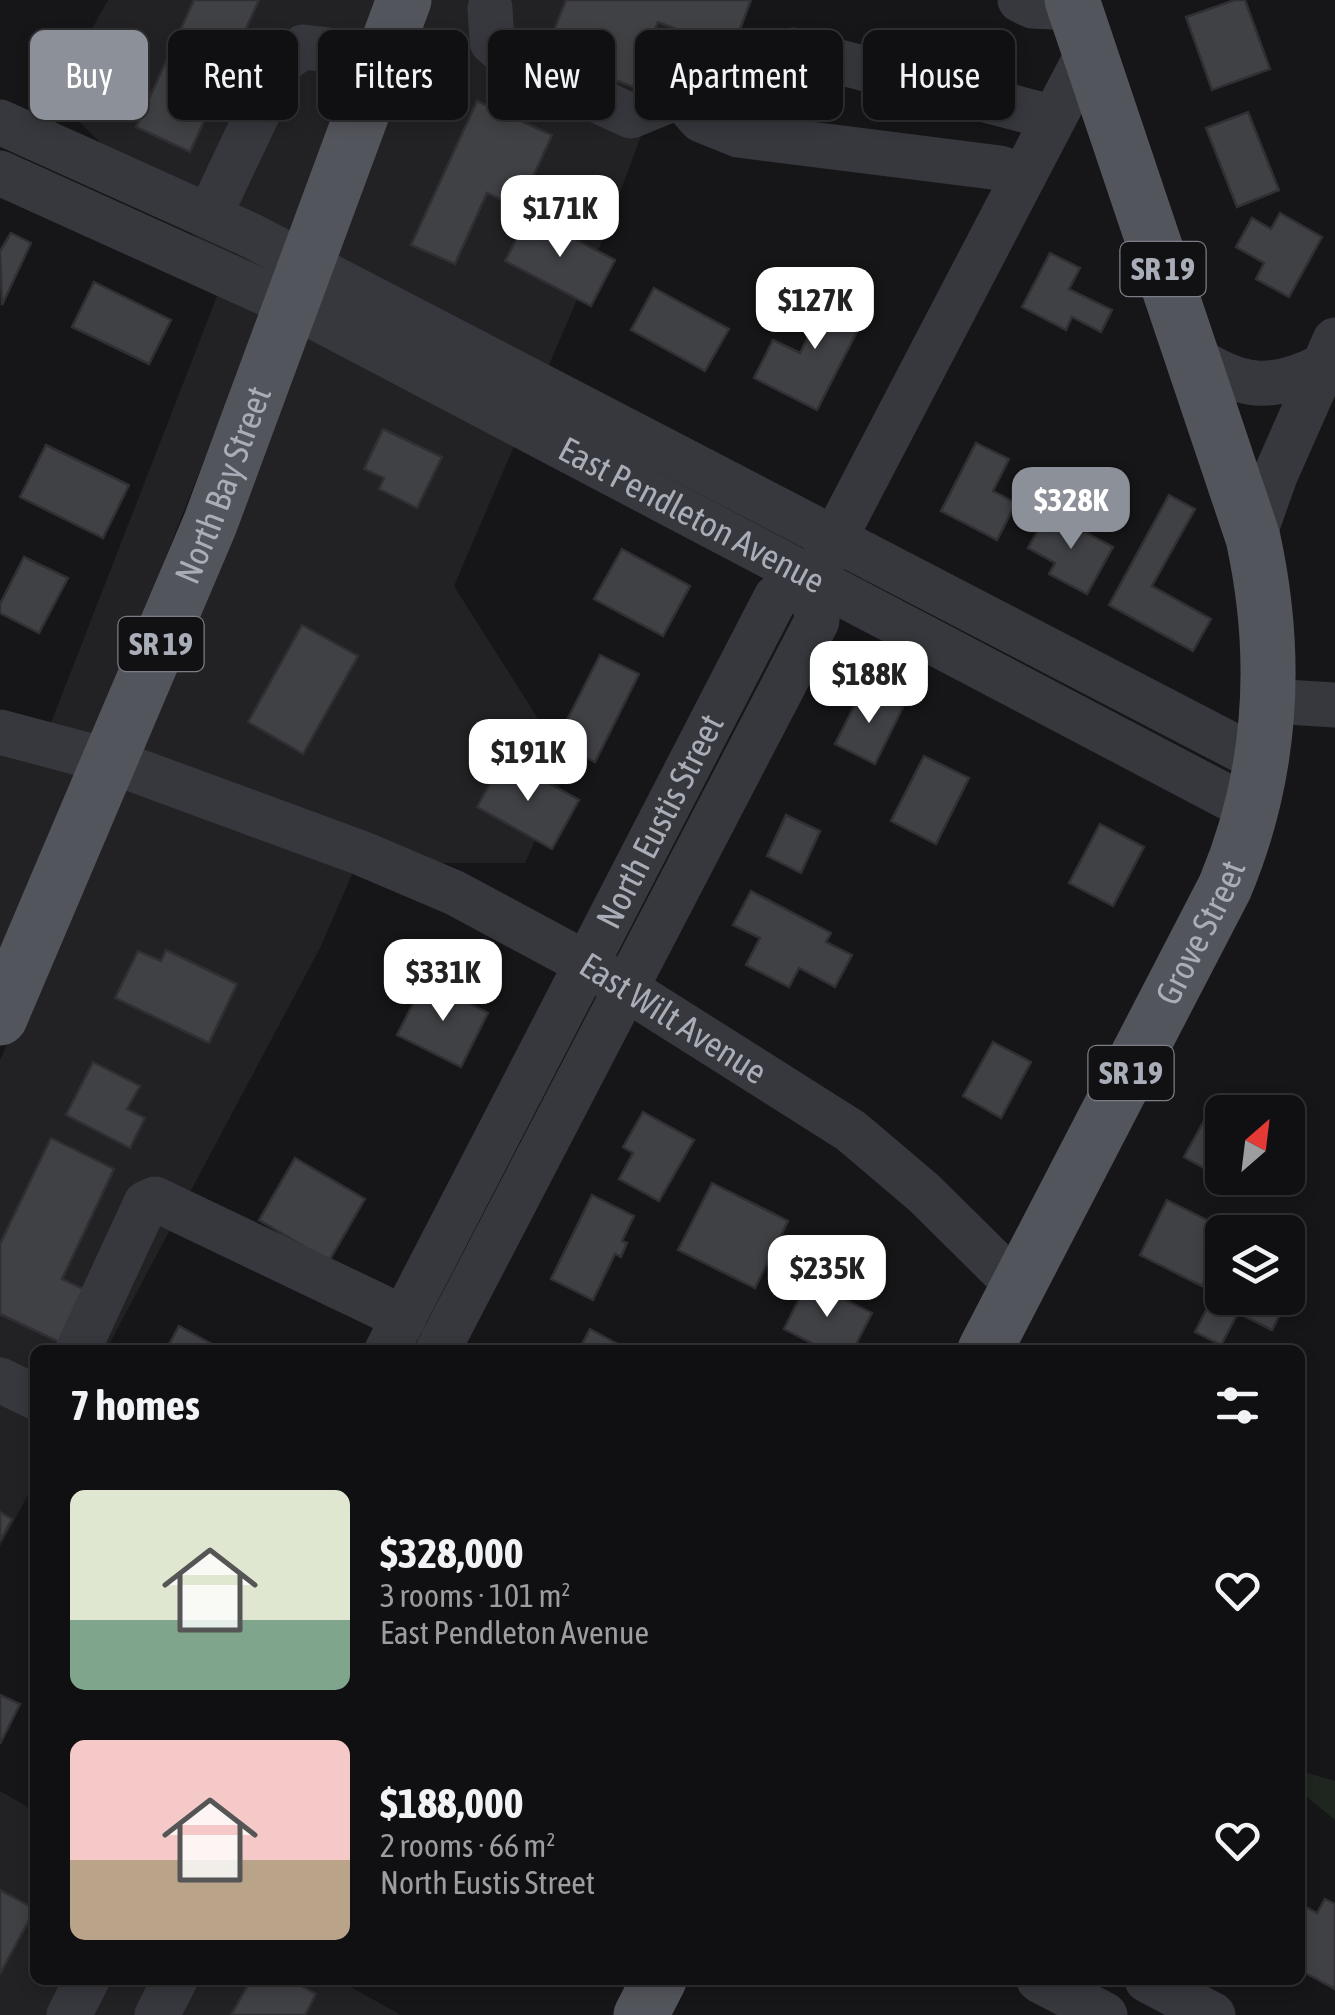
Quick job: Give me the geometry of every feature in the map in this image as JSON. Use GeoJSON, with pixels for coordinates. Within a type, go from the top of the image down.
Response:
{"type":"FeatureCollection","features":[{"type":"Feature","properties":{"kind":"main road","name":"North Bay Street"},"geometry":{"type":"LineString","coordinates":[[393,30],[404,0]]}},
{"type":"Feature","properties":{"kind":"main road","name":"SR 19"},"geometry":{"type":"LineString","coordinates":[[1078,20],[1253,538]]}},
{"type":"Feature","properties":{"kind":"main road","name":"North Bay Street"},"geometry":{"type":"LineString","coordinates":[[0,1018],[112,762],[301,285],[361,120]]}},
{"type":"Feature","properties":{"kind":"main road","name":"Grove Street"},"geometry":{"type":"LineString","coordinates":[[988,1345],[1199,944],[1244,843],[1269,700],[1268,620],[1253,538]]}},
{"type":"Feature","properties":{"kind":"main road"},"geometry":{"type":"LineString","coordinates":[[641,2015],[656,1985]]}},
{"type":"Feature","properties":{"kind":"street"},"geometry":{"type":"LineString","coordinates":[[1020,0],[1078,20]]}},
{"type":"Feature","properties":{"kind":"street"},"geometry":{"type":"LineString","coordinates":[[489,3],[492,42],[517,64],[631,116],[635,114]]}},
{"type":"Feature","properties":{"kind":"street","name":"North Eustis Street"},"geometry":{"type":"LineString","coordinates":[[441,1345],[817,621],[823,560],[1003,171],[1054,118],[1078,20]]}},
{"type":"Feature","properties":{"kind":"street"},"geometry":{"type":"LineString","coordinates":[[208,216],[283,60],[302,46],[318,48]]}},
{"type":"Feature","properties":{"kind":"street"},"geometry":{"type":"LineString","coordinates":[[1015,108],[1054,118]]}},
{"type":"Feature","properties":{"kind":"street"},"geometry":{"type":"LineString","coordinates":[[700,120],[738,135],[1003,171]]}},
{"type":"Feature","properties":{"kind":"street"},"geometry":{"type":"LineString","coordinates":[[986,120],[977,126],[971,149],[1003,171]]}},
{"type":"Feature","properties":{"kind":"street"},"geometry":{"type":"LineString","coordinates":[[0,122],[208,216],[301,285]]}},
{"type":"Feature","properties":{"kind":"street"},"geometry":{"type":"LineString","coordinates":[[0,173],[301,285]]}},
{"type":"Feature","properties":{"kind":"street","name":"East Pendleton Avenue"},"geometry":{"type":"LineString","coordinates":[[301,285],[1257,785]]}},
{"type":"Feature","properties":{"kind":"street"},"geometry":{"type":"LineString","coordinates":[[1193,357],[1235,380],[1268,386],[1328,353]]}},
{"type":"Feature","properties":{"kind":"street"},"geometry":{"type":"LineString","coordinates":[[1253,538],[1328,353]]}},
{"type":"Feature","properties":{"kind":"street","name":"North Eustis Street"},"geometry":{"type":"LineString","coordinates":[[396,1334],[776,597],[823,560]]}},
{"type":"Feature","properties":{"kind":"street"},"geometry":{"type":"LineString","coordinates":[[1269,700],[1335,705]]}},
{"type":"Feature","properties":{"kind":"street","name":"East Wilt Avenue"},"geometry":{"type":"LineString","coordinates":[[0,732],[112,762],[376,859],[455,893],[587,964],[851,1131],[924,1194],[1018,1286]]}},
{"type":"Feature","properties":{"kind":"street"},"geometry":{"type":"LineString","coordinates":[[80,1345],[146,1203],[156,1199],[396,1334]]}},
{"type":"Feature","properties":{"kind":"street"},"geometry":{"type":"LineString","coordinates":[[0,1380],[30,1395]]}},
{"type":"Feature","properties":{"kind":"street"},"geometry":{"type":"LineString","coordinates":[[69,2015],[84,1985]]}},
{"type":"Feature","properties":{"kind":"street"},"geometry":{"type":"LineString","coordinates":[[157,2015],[172,1985]]}},
{"type":"Feature","properties":{"kind":"street"},"geometry":{"type":"LineString","coordinates":[[1048,1985],[1105,2015]]}},
{"type":"Feature","properties":{"kind":"street"},"geometry":{"type":"LineString","coordinates":[[1156,1985],[1213,2015]]}},
{"type":"Feature","properties":{"kind":"shaded area"},"geometry":{"type":"Polygon","coordinates":[[[108,0],[386,0],[374,30],[318,30],[318,120],[339,120],[0,976],[0,728],[42,746],[228,268],[77,120],[148,120],[148,30],[91,30],[108,0]]]}},
{"type":"Feature","properties":{"kind":"shaded area"},"geometry":{"type":"Polygon","coordinates":[[[422,0],[727,0],[704,30],[635,30],[635,120],[647,120],[600,246],[454,586],[568,766],[525,863],[357,863],[320,948],[109,1345],[30,1345],[30,1491],[0,1547],[0,1060],[68,909],[375,120],[468,120],[468,30],[410,30],[422,0]]]}},
{"type":"Feature","properties":{"kind":"shaded area"},"geometry":{"type":"Polygon","coordinates":[[[1305,1772],[1335,1781],[1335,1820],[1307,1797],[1305,1772]]]}},
{"type":"Feature","properties":{"kind":"shaded area"},"geometry":{"type":"Polygon","coordinates":[[[0,1791],[30,1808],[30,1985],[347,1985],[401,2015],[0,2015],[0,1791]]]}},
{"type":"Feature","properties":{"kind":"building"},"geometry":{"type":"Polygon","coordinates":[[[194,0],[259,0],[245,30],[180,30],[194,0]]]}},
{"type":"Feature","properties":{"kind":"building"},"geometry":{"type":"Polygon","coordinates":[[[566,0],[751,0],[740,30],[679,30],[658,22],[655,30],[635,30],[633,87],[615,80],[615,30],[554,30],[566,0]]]}},
{"type":"Feature","properties":{"kind":"building"},"geometry":{"type":"Polygon","coordinates":[[[1245,0],[1270,69],[1212,90],[1186,17],[1245,0]]]}},
{"type":"Feature","properties":{"kind":"building"},"geometry":{"type":"Polygon","coordinates":[[[168,57],[168,120],[205,120],[190,152],[136,127],[139,120],[148,120],[148,101],[168,57]]]}},
{"type":"Feature","properties":{"kind":"building"},"geometry":{"type":"Polygon","coordinates":[[[477,101],[488,106],[488,120],[519,120],[552,135],[519,208],[487,193],[455,264],[411,245],[477,101]]]}},
{"type":"Feature","properties":{"kind":"building"},"geometry":{"type":"Polygon","coordinates":[[[1248,112],[1279,190],[1237,207],[1206,128],[1248,112]]]}},
{"type":"Feature","properties":{"kind":"building"},"geometry":{"type":"Polygon","coordinates":[[[1280,213],[1322,237],[1289,297],[1256,279],[1264,263],[1236,247],[1252,218],[1271,229],[1280,213]]]}},
{"type":"Feature","properties":{"kind":"building"},"geometry":{"type":"Polygon","coordinates":[[[529,215],[615,260],[591,306],[505,261],[529,215]]]}},
{"type":"Feature","properties":{"kind":"building"},"geometry":{"type":"Polygon","coordinates":[[[11,233],[31,243],[2,305],[0,251],[11,233]]]}},
{"type":"Feature","properties":{"kind":"building"},"geometry":{"type":"Polygon","coordinates":[[[1050,253],[1080,268],[1069,289],[1112,310],[1101,332],[1072,317],[1066,330],[1022,307],[1050,253]]]}},
{"type":"Feature","properties":{"kind":"building"},"geometry":{"type":"Polygon","coordinates":[[[94,282],[171,320],[149,364],[72,327],[94,282]]]}},
{"type":"Feature","properties":{"kind":"building"},"geometry":{"type":"Polygon","coordinates":[[[654,288],[729,329],[705,371],[631,330],[654,288]]]}},
{"type":"Feature","properties":{"kind":"building"},"geometry":{"type":"Polygon","coordinates":[[[832,288],[870,306],[817,410],[754,378],[773,340],[800,353],[832,288]]]}},
{"type":"Feature","properties":{"kind":"building"},"geometry":{"type":"Polygon","coordinates":[[[383,429],[442,457],[417,508],[379,489],[384,478],[364,469],[383,429]]]}},
{"type":"Feature","properties":{"kind":"building"},"geometry":{"type":"Polygon","coordinates":[[[976,443],[1009,459],[993,491],[1016,503],[997,540],[941,511],[976,443]]]}},
{"type":"Feature","properties":{"kind":"building"},"geometry":{"type":"Polygon","coordinates":[[[46,445],[129,485],[103,538],[20,497],[46,445]]]}},
{"type":"Feature","properties":{"kind":"building"},"geometry":{"type":"Polygon","coordinates":[[[1169,495],[1195,509],[1152,586],[1211,619],[1193,651],[1109,605],[1169,495]]]}},
{"type":"Feature","properties":{"kind":"building"},"geometry":{"type":"Polygon","coordinates":[[[1048,512],[1113,547],[1087,594],[1049,574],[1055,563],[1028,548],[1048,512]]]}},
{"type":"Feature","properties":{"kind":"building"},"geometry":{"type":"Polygon","coordinates":[[[622,549],[690,586],[663,636],[594,599],[622,549]]]}},
{"type":"Feature","properties":{"kind":"building"},"geometry":{"type":"Polygon","coordinates":[[[24,557],[68,578],[39,633],[0,613],[0,604],[24,557]]]}},
{"type":"Feature","properties":{"kind":"building"},"geometry":{"type":"Polygon","coordinates":[[[302,625],[358,656],[303,754],[248,722],[302,625]]]}},
{"type":"Feature","properties":{"kind":"building"},"geometry":{"type":"Polygon","coordinates":[[[600,655],[639,674],[595,762],[556,742],[600,655]]]}},
{"type":"Feature","properties":{"kind":"building"},"geometry":{"type":"Polygon","coordinates":[[[864,687],[903,707],[875,764],[835,744],[864,687]]]}},
{"type":"Feature","properties":{"kind":"building"},"geometry":{"type":"Polygon","coordinates":[[[924,756],[969,778],[936,844],[891,821],[924,756]]]}},
{"type":"Feature","properties":{"kind":"building"},"geometry":{"type":"Polygon","coordinates":[[[504,758],[579,800],[552,849],[477,807],[504,758]]]}},
{"type":"Feature","properties":{"kind":"building"},"geometry":{"type":"Polygon","coordinates":[[[786,815],[820,831],[801,873],[767,856],[786,815]]]}},
{"type":"Feature","properties":{"kind":"building"},"geometry":{"type":"Polygon","coordinates":[[[1100,824],[1144,847],[1113,906],[1069,883],[1100,824]]]}},
{"type":"Feature","properties":{"kind":"building"},"geometry":{"type":"Polygon","coordinates":[[[751,891],[831,933],[826,942],[852,955],[835,987],[799,968],[789,987],[746,965],[760,938],[733,925],[751,891]]]}},
{"type":"Feature","properties":{"kind":"building"},"geometry":{"type":"Polygon","coordinates":[[[166,950],[237,984],[209,1043],[115,998],[138,951],[161,961],[166,950]]]}},
{"type":"Feature","properties":{"kind":"building"},"geometry":{"type":"Polygon","coordinates":[[[425,980],[488,1013],[461,1067],[397,1035],[425,980]]]}},
{"type":"Feature","properties":{"kind":"building"},"geometry":{"type":"Polygon","coordinates":[[[993,1042],[1031,1062],[1001,1118],[963,1096],[993,1042]]]}},
{"type":"Feature","properties":{"kind":"building"},"geometry":{"type":"Polygon","coordinates":[[[93,1062],[140,1086],[127,1109],[145,1118],[130,1148],[66,1115],[93,1062]]]}},
{"type":"Feature","properties":{"kind":"building"},"geometry":{"type":"Polygon","coordinates":[[[643,1112],[694,1140],[659,1201],[619,1179],[633,1153],[623,1147],[643,1112]]]}},
{"type":"Feature","properties":{"kind":"building"},"geometry":{"type":"Polygon","coordinates":[[[1205,1119],[1205,1169],[1184,1157],[1205,1119]]]}},
{"type":"Feature","properties":{"kind":"building"},"geometry":{"type":"Polygon","coordinates":[[[51,1138],[114,1169],[62,1279],[100,1297],[78,1345],[65,1345],[0,1314],[0,1244],[51,1138]]]}},
{"type":"Feature","properties":{"kind":"building"},"geometry":{"type":"Polygon","coordinates":[[[295,1158],[365,1199],[329,1261],[259,1220],[295,1158]]]}},
{"type":"Feature","properties":{"kind":"building"},"geometry":{"type":"Polygon","coordinates":[[[712,1183],[788,1221],[755,1288],[678,1250],[712,1183]]]}},
{"type":"Feature","properties":{"kind":"building"},"geometry":{"type":"Polygon","coordinates":[[[592,1195],[634,1216],[622,1241],[627,1243],[621,1257],[615,1254],[593,1300],[551,1279],[592,1195]]]}},
{"type":"Feature","properties":{"kind":"building"},"geometry":{"type":"Polygon","coordinates":[[[1167,1200],[1205,1219],[1202,1286],[1140,1255],[1167,1200]]]}},
{"type":"Feature","properties":{"kind":"building"},"geometry":{"type":"Polygon","coordinates":[[[808,1281],[872,1313],[856,1345],[815,1345],[784,1329],[808,1281]]]}},
{"type":"Feature","properties":{"kind":"building"},"geometry":{"type":"Polygon","coordinates":[[[1205,1312],[1237,1315],[1221,1345],[1195,1332],[1205,1312]]]}},
{"type":"Feature","properties":{"kind":"building"},"geometry":{"type":"Polygon","coordinates":[[[1242,1315],[1280,1315],[1272,1330],[1242,1315]]]}},
{"type":"Feature","properties":{"kind":"building"},"geometry":{"type":"Polygon","coordinates":[[[179,1326],[214,1345],[169,1345],[179,1326]]]}},
{"type":"Feature","properties":{"kind":"building"},"geometry":{"type":"Polygon","coordinates":[[[590,1329],[620,1345],[582,1345],[590,1329]]]}},
{"type":"Feature","properties":{"kind":"building"},"geometry":{"type":"Polygon","coordinates":[[[0,1512],[12,1519],[0,1541],[0,1512]]]}},
{"type":"Feature","properties":{"kind":"building"},"geometry":{"type":"Polygon","coordinates":[[[0,1695],[20,1704],[0,1744],[0,1695]]]}},
{"type":"Feature","properties":{"kind":"building"},"geometry":{"type":"Polygon","coordinates":[[[0,1890],[30,1906],[30,1918],[0,1974],[0,1890]]]}},
{"type":"Feature","properties":{"kind":"building"},"geometry":{"type":"Polygon","coordinates":[[[1325,1899],[1335,1904],[1335,1989],[1305,1973],[1305,1907],[1317,1913],[1325,1899]]]}},
{"type":"Feature","properties":{"kind":"building"},"geometry":{"type":"Polygon","coordinates":[[[248,1985],[300,1985],[316,1994],[305,2015],[231,2015],[248,1985]]]}}]}
